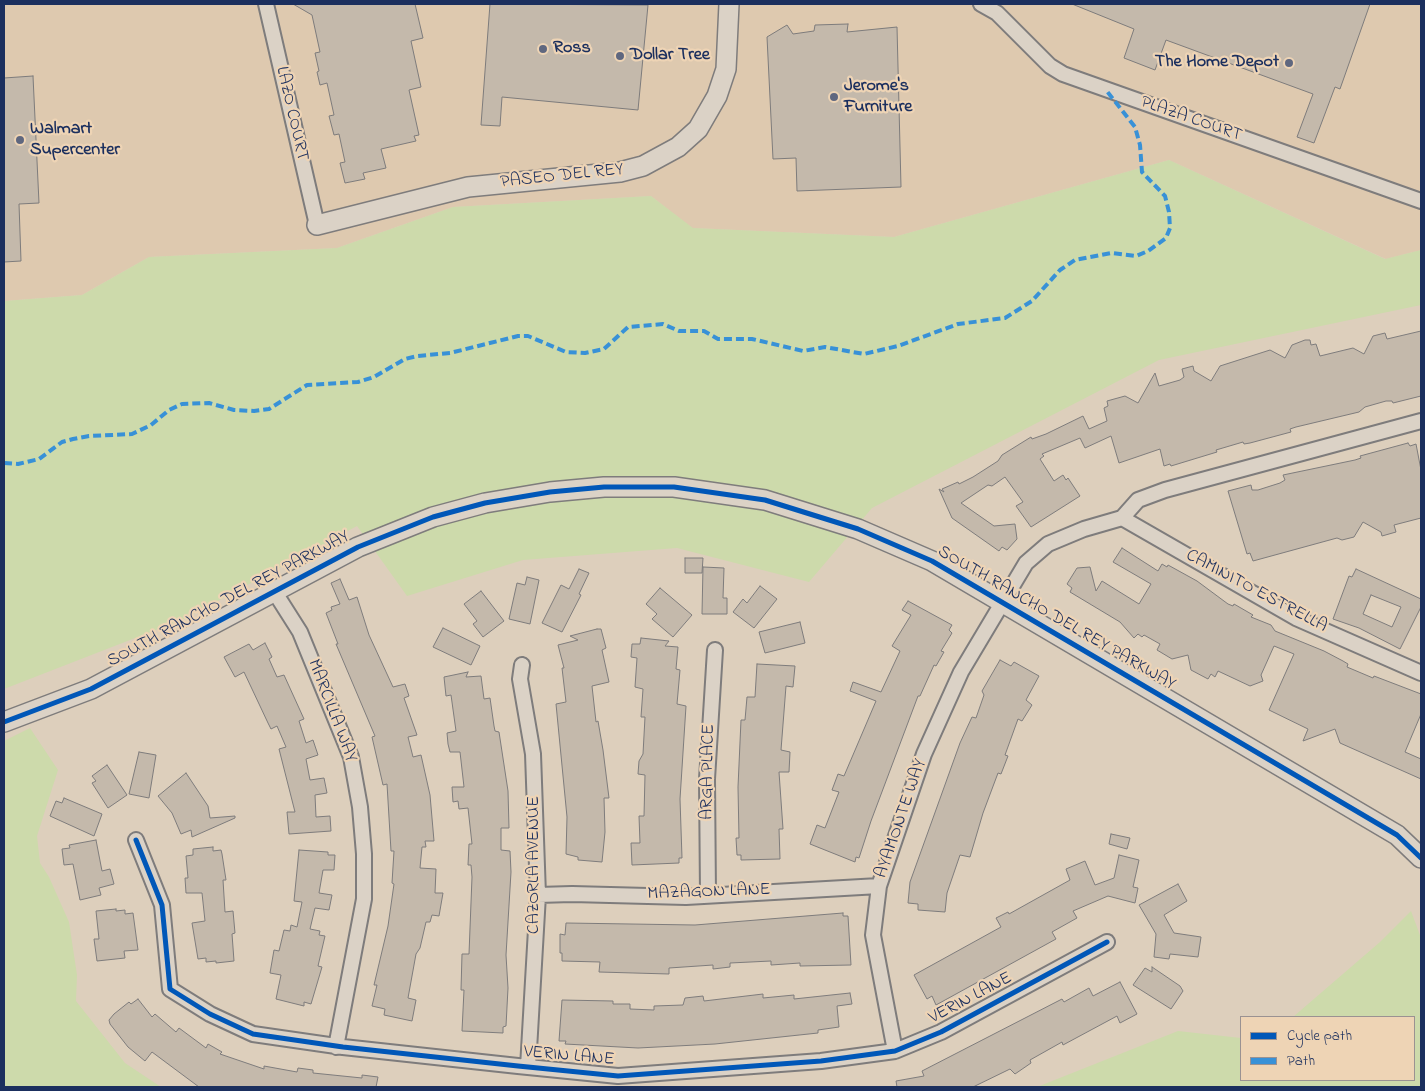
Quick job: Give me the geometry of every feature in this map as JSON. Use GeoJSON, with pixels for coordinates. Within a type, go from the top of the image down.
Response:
{"type":"FeatureCollection","features":[{"type":"Feature","properties":{"kind":"street","name":"LAZO COURT"},"geometry":{"type":"LineString","coordinates":[[266,4],[317,225]]}},
{"type":"Feature","properties":{"kind":"street","name":"PASEO DEL REY"},"geometry":{"type":"LineString","coordinates":[[317,225],[468,187],[620,172],[643,166],[678,147],[698,130],[717,96],[726,68],[729,4]]}},
{"type":"Feature","properties":{"kind":"street","name":"PLAZA COURT"},"geometry":{"type":"LineString","coordinates":[[981,4],[997,13],[1050,66],[1063,74],[1421,201]]}},
{"type":"Feature","properties":{"kind":"street"},"geometry":{"type":"LineString","coordinates":[[1001,603],[1026,563],[1048,544],[1084,529],[1122,518],[1138,500],[1165,490],[1421,421]]}},
{"type":"Feature","properties":{"kind":"street","name":"SOUTH RANCHO DEL REY PARKWAY"},"geometry":{"type":"LineString","coordinates":[[4,722],[90,689],[358,547],[441,515],[485,503],[550,492],[604,487],[674,487],[765,500],[858,529],[932,561],[1397,836],[1421,858]]}},
{"type":"Feature","properties":{"kind":"street","name":"CAMINITO ESTRELLA"},"geometry":{"type":"LineString","coordinates":[[1122,518],[1296,618],[1421,673]]}},
{"type":"Feature","properties":{"kind":"street","name":"MARCILLA WAY"},"geometry":{"type":"LineString","coordinates":[[274,591],[300,632],[350,757],[360,807],[364,854],[364,899],[336,1046]]}},
{"type":"Feature","properties":{"kind":"street","name":"AYAMONTE WAY"},"geometry":{"type":"LineString","coordinates":[[895,1051],[873,935],[879,886],[924,754],[961,672],[1001,603]]}},
{"type":"Feature","properties":{"kind":"street","name":"ARGA PLACE"},"geometry":{"type":"LineString","coordinates":[[708,895],[707,779],[715,650]]}},
{"type":"Feature","properties":{"kind":"street","name":"CAZORLA AVENUE"},"geometry":{"type":"LineString","coordinates":[[522,665],[520,678],[533,754],[538,895],[528,1067]]}},
{"type":"Feature","properties":{"kind":"street","name":"VERIN LANE"},"geometry":{"type":"LineString","coordinates":[[136,840],[162,905],[170,989],[210,1014],[253,1034],[336,1046],[528,1067],[618,1076],[821,1061],[895,1051],[941,1032],[1107,942]]}},
{"type":"Feature","properties":{"kind":"street","name":"MAZAGON LANE"},"geometry":{"type":"LineString","coordinates":[[538,895],[708,895],[879,886]]}},
{"type":"Feature","properties":{"kind":"shaded area"},"geometry":{"type":"Polygon","coordinates":[[[4,4],[1421,4],[1421,250],[1386,259],[1169,160],[894,237],[692,228],[651,196],[453,207],[337,248],[149,257],[82,295],[4,301],[4,4]]]}},
{"type":"Feature","properties":{"kind":"green space"},"geometry":{"type":"Polygon","coordinates":[[[1169,160],[1385,259],[1421,250],[1421,305],[1159,360],[872,508],[809,582],[677,548],[523,560],[407,596],[357,526],[184,619],[4,689],[4,301],[82,295],[149,257],[337,248],[453,207],[651,196],[693,228],[894,237],[1169,160]]]}},
{"type":"Feature","properties":{"kind":"green space"},"geometry":{"type":"Polygon","coordinates":[[[30,728],[58,770],[37,836],[40,863],[49,877],[69,922],[77,975],[76,1001],[125,1063],[161,1087],[4,1087],[4,741],[30,728]]]}},
{"type":"Feature","properties":{"kind":"green space"},"geometry":{"type":"Polygon","coordinates":[[[1411,911],[1421,938],[1421,1087],[1037,1087],[1178,1031],[1240,1038],[1240,1081],[1415,1081],[1415,1016],[1294,1016],[1380,942],[1411,911]]]}},
{"type":"Feature","properties":{"kind":"building"},"geometry":{"type":"Polygon","coordinates":[[[293,4],[415,4],[423,38],[411,41],[421,87],[409,90],[419,135],[414,136],[416,141],[381,149],[386,168],[363,173],[365,179],[345,183],[340,163],[345,162],[339,134],[334,135],[329,116],[334,115],[327,83],[320,85],[317,72],[319,71],[315,53],[320,52],[312,15],[293,4]]]}},
{"type":"Feature","properties":{"kind":"building","name":"Ross"},"geometry":{"type":"Polygon","coordinates":[[[490,4],[648,5],[638,110],[502,97],[500,126],[481,125],[490,4]]]}},
{"type":"Feature","properties":{"kind":"building","name":"The Home Depot"},"geometry":{"type":"Polygon","coordinates":[[[1072,4],[1370,4],[1340,89],[1335,87],[1314,143],[1297,137],[1313,94],[1166,40],[1155,70],[1124,58],[1134,29],[1072,4]]]}},
{"type":"Feature","properties":{"kind":"building","name":"Jerome's Furniture"},"geometry":{"type":"Polygon","coordinates":[[[848,24],[847,32],[897,27],[901,187],[797,191],[796,158],[773,159],[767,37],[787,25],[793,34],[814,31],[815,25],[848,24]]]}},
{"type":"Feature","properties":{"kind":"building","name":"Walmart Supercenter"},"geometry":{"type":"Polygon","coordinates":[[[33,76],[39,203],[19,204],[21,261],[4,262],[4,78],[33,76]]]}},
{"type":"Feature","properties":{"kind":"building"},"geometry":{"type":"Polygon","coordinates":[[[1421,331],[1421,396],[1393,403],[1392,401],[1386,401],[1365,407],[1359,412],[1296,427],[1290,429],[1291,432],[1250,443],[1244,444],[1243,442],[1171,466],[1170,464],[1164,466],[1160,449],[1119,463],[1111,436],[1085,448],[1080,438],[1042,454],[1044,456],[1040,459],[1054,481],[1063,475],[1066,480],[1068,478],[1080,496],[1031,527],[1016,506],[1023,502],[1005,477],[992,486],[988,485],[961,503],[994,526],[1015,524],[1017,539],[1007,550],[1002,547],[999,551],[952,518],[939,489],[944,492],[942,489],[973,477],[998,461],[1002,455],[1031,437],[1032,439],[1046,434],[1083,416],[1089,429],[1107,421],[1104,408],[1108,406],[1107,401],[1125,396],[1138,403],[1155,373],[1159,386],[1180,380],[1184,377],[1182,369],[1193,366],[1194,371],[1211,381],[1220,366],[1270,350],[1285,358],[1292,345],[1305,340],[1310,340],[1311,345],[1316,344],[1320,356],[1353,348],[1364,354],[1373,336],[1385,333],[1387,339],[1421,331]]]}},
{"type":"Feature","properties":{"kind":"building"},"geometry":{"type":"Polygon","coordinates":[[[1408,443],[1410,446],[1416,444],[1421,470],[1421,518],[1394,525],[1396,532],[1382,536],[1381,532],[1363,522],[1354,537],[1342,540],[1337,538],[1253,561],[1250,553],[1247,554],[1228,491],[1251,485],[1252,490],[1258,490],[1285,480],[1283,475],[1355,460],[1361,458],[1360,456],[1408,443]]]}},
{"type":"Feature","properties":{"kind":"building"},"geometry":{"type":"Polygon","coordinates":[[[1122,548],[1158,571],[1162,564],[1167,567],[1168,565],[1197,581],[1228,604],[1233,606],[1234,604],[1253,615],[1251,617],[1271,625],[1275,631],[1324,651],[1348,664],[1347,667],[1421,694],[1421,714],[1405,752],[1421,759],[1421,779],[1340,743],[1335,729],[1303,741],[1308,729],[1269,710],[1294,654],[1274,646],[1261,675],[1263,681],[1250,686],[1218,671],[1215,677],[1211,674],[1208,679],[1191,670],[1188,655],[1172,659],[1157,650],[1160,644],[1144,635],[1142,637],[1138,634],[1134,638],[1120,622],[1070,592],[1072,588],[1067,584],[1077,568],[1090,567],[1096,591],[1102,581],[1139,604],[1151,584],[1113,562],[1122,548]]]}},
{"type":"Feature","properties":{"kind":"building"},"geometry":{"type":"Polygon","coordinates":[[[685,558],[703,558],[702,573],[685,573],[685,558]]]}},
{"type":"Feature","properties":{"kind":"building"},"geometry":{"type":"Polygon","coordinates":[[[703,567],[724,568],[723,598],[727,598],[727,614],[702,614],[703,567]]]}},
{"type":"Feature","properties":{"kind":"building"},"geometry":{"type":"Polygon","coordinates":[[[579,569],[589,573],[579,594],[581,595],[562,632],[542,623],[561,585],[569,589],[579,569]]]}},
{"type":"Feature","properties":{"kind":"building"},"geometry":{"type":"Polygon","coordinates":[[[1356,569],[1421,599],[1421,607],[1400,649],[1359,628],[1333,619],[1349,576],[1352,577],[1356,569]],[[1371,595],[1363,614],[1392,627],[1401,607],[1371,595]]]}},
{"type":"Feature","properties":{"kind":"building"},"geometry":{"type":"Polygon","coordinates":[[[527,577],[539,580],[530,624],[509,619],[517,583],[525,585],[527,577]]]}},
{"type":"Feature","properties":{"kind":"building"},"geometry":{"type":"Polygon","coordinates":[[[340,579],[349,600],[357,597],[369,635],[393,687],[405,684],[409,696],[404,698],[417,735],[408,737],[413,757],[421,755],[430,795],[434,841],[425,841],[426,847],[422,847],[420,868],[436,869],[435,893],[443,893],[439,916],[432,915],[430,922],[426,922],[420,948],[416,954],[408,998],[416,1000],[412,1021],[384,1015],[385,1009],[372,1006],[377,985],[374,985],[388,926],[394,884],[392,883],[394,851],[391,851],[387,784],[383,785],[372,737],[375,736],[336,644],[338,644],[326,613],[332,610],[331,607],[340,604],[331,583],[340,579]]]}},
{"type":"Feature","properties":{"kind":"building"},"geometry":{"type":"Polygon","coordinates":[[[760,586],[777,599],[754,628],[733,612],[743,599],[747,603],[760,586]]]}},
{"type":"Feature","properties":{"kind":"building"},"geometry":{"type":"Polygon","coordinates":[[[660,588],[692,615],[673,637],[652,619],[657,614],[646,604],[660,588]]]}},
{"type":"Feature","properties":{"kind":"building"},"geometry":{"type":"Polygon","coordinates":[[[481,591],[504,621],[483,637],[473,624],[477,621],[464,604],[481,591]]]}},
{"type":"Feature","properties":{"kind":"building"},"geometry":{"type":"Polygon","coordinates":[[[908,601],[952,625],[949,630],[952,633],[941,651],[944,652],[936,666],[934,665],[920,696],[918,696],[859,858],[856,857],[855,862],[810,844],[817,825],[825,828],[839,792],[832,790],[838,774],[844,776],[876,701],[850,691],[853,682],[881,692],[900,651],[892,646],[911,615],[902,610],[908,601]]]}},
{"type":"Feature","properties":{"kind":"building"},"geometry":{"type":"Polygon","coordinates":[[[800,622],[805,643],[765,653],[759,632],[800,622]]]}},
{"type":"Feature","properties":{"kind":"building"},"geometry":{"type":"Polygon","coordinates":[[[443,628],[480,646],[471,665],[433,647],[443,628]]]}},
{"type":"Feature","properties":{"kind":"building"},"geometry":{"type":"Polygon","coordinates":[[[601,629],[606,648],[602,650],[609,682],[592,686],[609,798],[604,798],[605,832],[602,862],[578,860],[578,857],[566,854],[567,817],[556,704],[566,702],[562,668],[564,668],[558,645],[578,640],[570,636],[601,629]]]}},
{"type":"Feature","properties":{"kind":"building"},"geometry":{"type":"Polygon","coordinates":[[[641,638],[669,641],[665,646],[678,647],[676,669],[680,670],[677,704],[686,706],[680,799],[682,858],[679,858],[679,863],[632,865],[631,843],[640,843],[639,816],[644,816],[645,775],[638,774],[639,761],[643,754],[645,717],[641,717],[643,689],[635,687],[637,658],[631,657],[632,644],[640,644],[641,638]]]}},
{"type":"Feature","properties":{"kind":"building"},"geometry":{"type":"Polygon","coordinates":[[[265,643],[272,657],[269,659],[277,677],[284,675],[304,719],[299,721],[306,743],[313,740],[318,755],[306,759],[310,780],[324,778],[327,793],[315,795],[316,817],[330,816],[331,831],[289,834],[287,812],[295,812],[279,749],[286,747],[277,726],[271,729],[244,672],[235,677],[224,657],[249,644],[253,650],[265,643]]]}},
{"type":"Feature","properties":{"kind":"building"},"geometry":{"type":"Polygon","coordinates":[[[1000,660],[1011,666],[1014,662],[1039,676],[1026,700],[1032,705],[1022,721],[1018,719],[1005,755],[1008,756],[1001,774],[998,773],[983,813],[970,857],[960,855],[947,893],[945,912],[918,910],[918,904],[908,903],[910,882],[960,743],[972,717],[976,718],[984,695],[982,691],[1000,660]]]}},
{"type":"Feature","properties":{"kind":"building"},"geometry":{"type":"Polygon","coordinates":[[[757,664],[795,666],[793,687],[786,686],[781,750],[790,752],[789,772],[779,772],[783,829],[779,829],[780,859],[741,860],[741,855],[737,855],[736,838],[739,838],[738,787],[741,720],[745,720],[747,697],[755,697],[757,664]]]}},
{"type":"Feature","properties":{"kind":"building"},"geometry":{"type":"Polygon","coordinates":[[[468,672],[466,677],[481,676],[484,699],[490,698],[495,731],[499,732],[508,791],[509,828],[501,828],[501,850],[510,851],[511,872],[506,955],[508,988],[506,1026],[503,1027],[503,1033],[462,1031],[464,990],[461,990],[462,954],[469,954],[472,877],[471,865],[468,865],[469,844],[472,844],[468,808],[459,809],[458,801],[453,802],[452,787],[464,787],[460,752],[450,752],[448,744],[447,733],[456,731],[451,695],[446,696],[444,677],[468,672]]]}},
{"type":"Feature","properties":{"kind":"building"},"geometry":{"type":"Polygon","coordinates":[[[139,752],[156,755],[149,798],[129,794],[139,752]]]}},
{"type":"Feature","properties":{"kind":"building"},"geometry":{"type":"Polygon","coordinates":[[[107,765],[127,795],[108,808],[92,783],[96,781],[92,776],[107,765]]]}},
{"type":"Feature","properties":{"kind":"building"},"geometry":{"type":"Polygon","coordinates":[[[186,773],[208,806],[210,818],[235,816],[235,818],[192,837],[191,830],[181,834],[172,813],[158,796],[186,773]]]}},
{"type":"Feature","properties":{"kind":"building"},"geometry":{"type":"Polygon","coordinates":[[[64,798],[102,814],[94,836],[50,816],[56,801],[62,803],[64,798]]]}},
{"type":"Feature","properties":{"kind":"building"},"geometry":{"type":"Polygon","coordinates":[[[1111,834],[1130,838],[1127,849],[1109,844],[1111,834]]]}},
{"type":"Feature","properties":{"kind":"building"},"geometry":{"type":"Polygon","coordinates":[[[96,840],[102,871],[110,869],[114,884],[99,888],[101,895],[80,900],[73,864],[64,865],[62,849],[70,848],[69,845],[96,840]]]}},
{"type":"Feature","properties":{"kind":"building"},"geometry":{"type":"Polygon","coordinates":[[[213,847],[213,851],[221,850],[226,880],[223,880],[225,912],[233,911],[235,933],[232,934],[234,961],[216,963],[216,961],[206,962],[206,958],[198,959],[192,923],[205,921],[202,893],[186,893],[185,878],[188,878],[186,856],[193,855],[193,849],[213,847]]]}},
{"type":"Feature","properties":{"kind":"building"},"geometry":{"type":"Polygon","coordinates":[[[299,850],[328,852],[328,855],[335,855],[334,870],[323,870],[319,893],[332,895],[329,910],[315,908],[310,929],[320,931],[319,935],[325,936],[318,966],[322,967],[311,1004],[304,1002],[304,1006],[276,999],[281,975],[270,973],[274,950],[279,951],[284,930],[290,931],[291,925],[297,927],[302,902],[294,901],[299,850]]]}},
{"type":"Feature","properties":{"kind":"building"},"geometry":{"type":"Polygon","coordinates":[[[1119,855],[1139,860],[1133,887],[1138,888],[1135,903],[1108,896],[1073,911],[1077,918],[1052,932],[1056,939],[936,1005],[932,996],[927,999],[914,975],[1001,927],[996,918],[1008,912],[1009,914],[1070,880],[1066,869],[1085,861],[1095,885],[1114,878],[1119,855]]]}},
{"type":"Feature","properties":{"kind":"building"},"geometry":{"type":"Polygon","coordinates":[[[1178,884],[1187,901],[1164,915],[1174,933],[1201,937],[1198,957],[1170,954],[1169,959],[1154,957],[1156,934],[1139,905],[1178,884]]]}},
{"type":"Feature","properties":{"kind":"building"},"geometry":{"type":"Polygon","coordinates":[[[116,909],[116,911],[125,910],[125,914],[133,913],[138,950],[124,951],[125,958],[97,961],[94,939],[99,939],[96,911],[116,909]]]}},
{"type":"Feature","properties":{"kind":"building"},"geometry":{"type":"Polygon","coordinates":[[[843,913],[843,916],[848,916],[851,965],[800,966],[800,963],[771,965],[771,961],[730,963],[730,967],[713,969],[713,965],[669,968],[669,974],[599,972],[600,962],[562,961],[562,953],[560,953],[560,934],[565,935],[566,923],[695,925],[843,913]]]}},
{"type":"Feature","properties":{"kind":"building"},"geometry":{"type":"Polygon","coordinates":[[[1152,967],[1180,986],[1183,991],[1171,1009],[1133,985],[1145,968],[1152,972],[1152,967]]]}},
{"type":"Feature","properties":{"kind":"building"},"geometry":{"type":"Polygon","coordinates":[[[1120,982],[1137,1014],[1120,1023],[1117,1016],[1063,1045],[1062,1042],[1030,1060],[1031,1063],[1015,1074],[1010,1069],[973,1087],[897,1087],[896,1081],[924,1076],[922,1071],[1062,999],[1064,1002],[1089,988],[1093,996],[1120,982]]]}},
{"type":"Feature","properties":{"kind":"building"},"geometry":{"type":"Polygon","coordinates":[[[850,993],[852,1004],[837,1006],[839,1027],[818,1030],[818,1033],[715,1044],[638,1048],[565,1044],[566,1041],[559,1041],[562,1000],[613,1001],[613,1004],[630,1004],[630,1009],[654,1010],[654,1006],[683,1005],[685,998],[703,996],[704,1001],[763,994],[763,998],[794,995],[794,999],[850,993]]]}},
{"type":"Feature","properties":{"kind":"building"},"geometry":{"type":"Polygon","coordinates":[[[138,999],[152,1017],[155,1014],[176,1032],[179,1028],[206,1048],[208,1044],[222,1052],[220,1054],[264,1069],[264,1066],[297,1072],[298,1068],[313,1070],[313,1073],[362,1078],[362,1075],[378,1077],[376,1087],[199,1087],[152,1052],[145,1061],[128,1047],[110,1024],[109,1020],[114,1014],[129,1002],[131,1004],[138,999]]]}},
{"type":"Feature","properties":{"kind":"marked path"},"geometry":{"type":"LineString","coordinates":[[4,463],[18,464],[39,459],[62,442],[73,439],[89,436],[132,434],[151,425],[169,410],[182,404],[209,403],[234,410],[254,411],[269,409],[307,385],[358,382],[374,377],[405,359],[450,353],[518,336],[528,336],[566,352],[585,353],[604,349],[628,327],[663,324],[679,331],[704,331],[718,339],[752,339],[803,351],[825,347],[864,354],[898,346],[958,324],[1005,318],[1032,301],[1060,270],[1075,260],[1111,253],[1136,256],[1148,251],[1166,238],[1170,228],[1165,196],[1142,172],[1140,145],[1135,127],[1106,90]]}},
{"type":"Feature","properties":{"kind":"cycle path"},"geometry":{"type":"LineString","coordinates":[[4,722],[91,689],[358,547],[433,517],[485,503],[550,492],[604,487],[674,487],[765,500],[858,529],[932,561],[1397,835],[1421,858]]}},
{"type":"Feature","properties":{"kind":"cycle path"},"geometry":{"type":"LineString","coordinates":[[136,840],[162,905],[170,989],[210,1014],[253,1034],[343,1047],[518,1066],[618,1076],[821,1061],[895,1051],[941,1032],[1107,942]]}},
{"type":"Feature","properties":{"kind":"place","name":"Ross"},"geometry":{"type":"Point","coordinates":[543,49]}},
{"type":"Feature","properties":{"kind":"place","name":"Dollar Tree"},"geometry":{"type":"Point","coordinates":[620,56]}},
{"type":"Feature","properties":{"kind":"place","name":"The Home Depot"},"geometry":{"type":"Point","coordinates":[1289,63]}},
{"type":"Feature","properties":{"kind":"place","name":"Jerome's Furniture"},"geometry":{"type":"Point","coordinates":[834,97]}},
{"type":"Feature","properties":{"kind":"place","name":"Walmart Supercenter"},"geometry":{"type":"Point","coordinates":[20,140]}}]}
